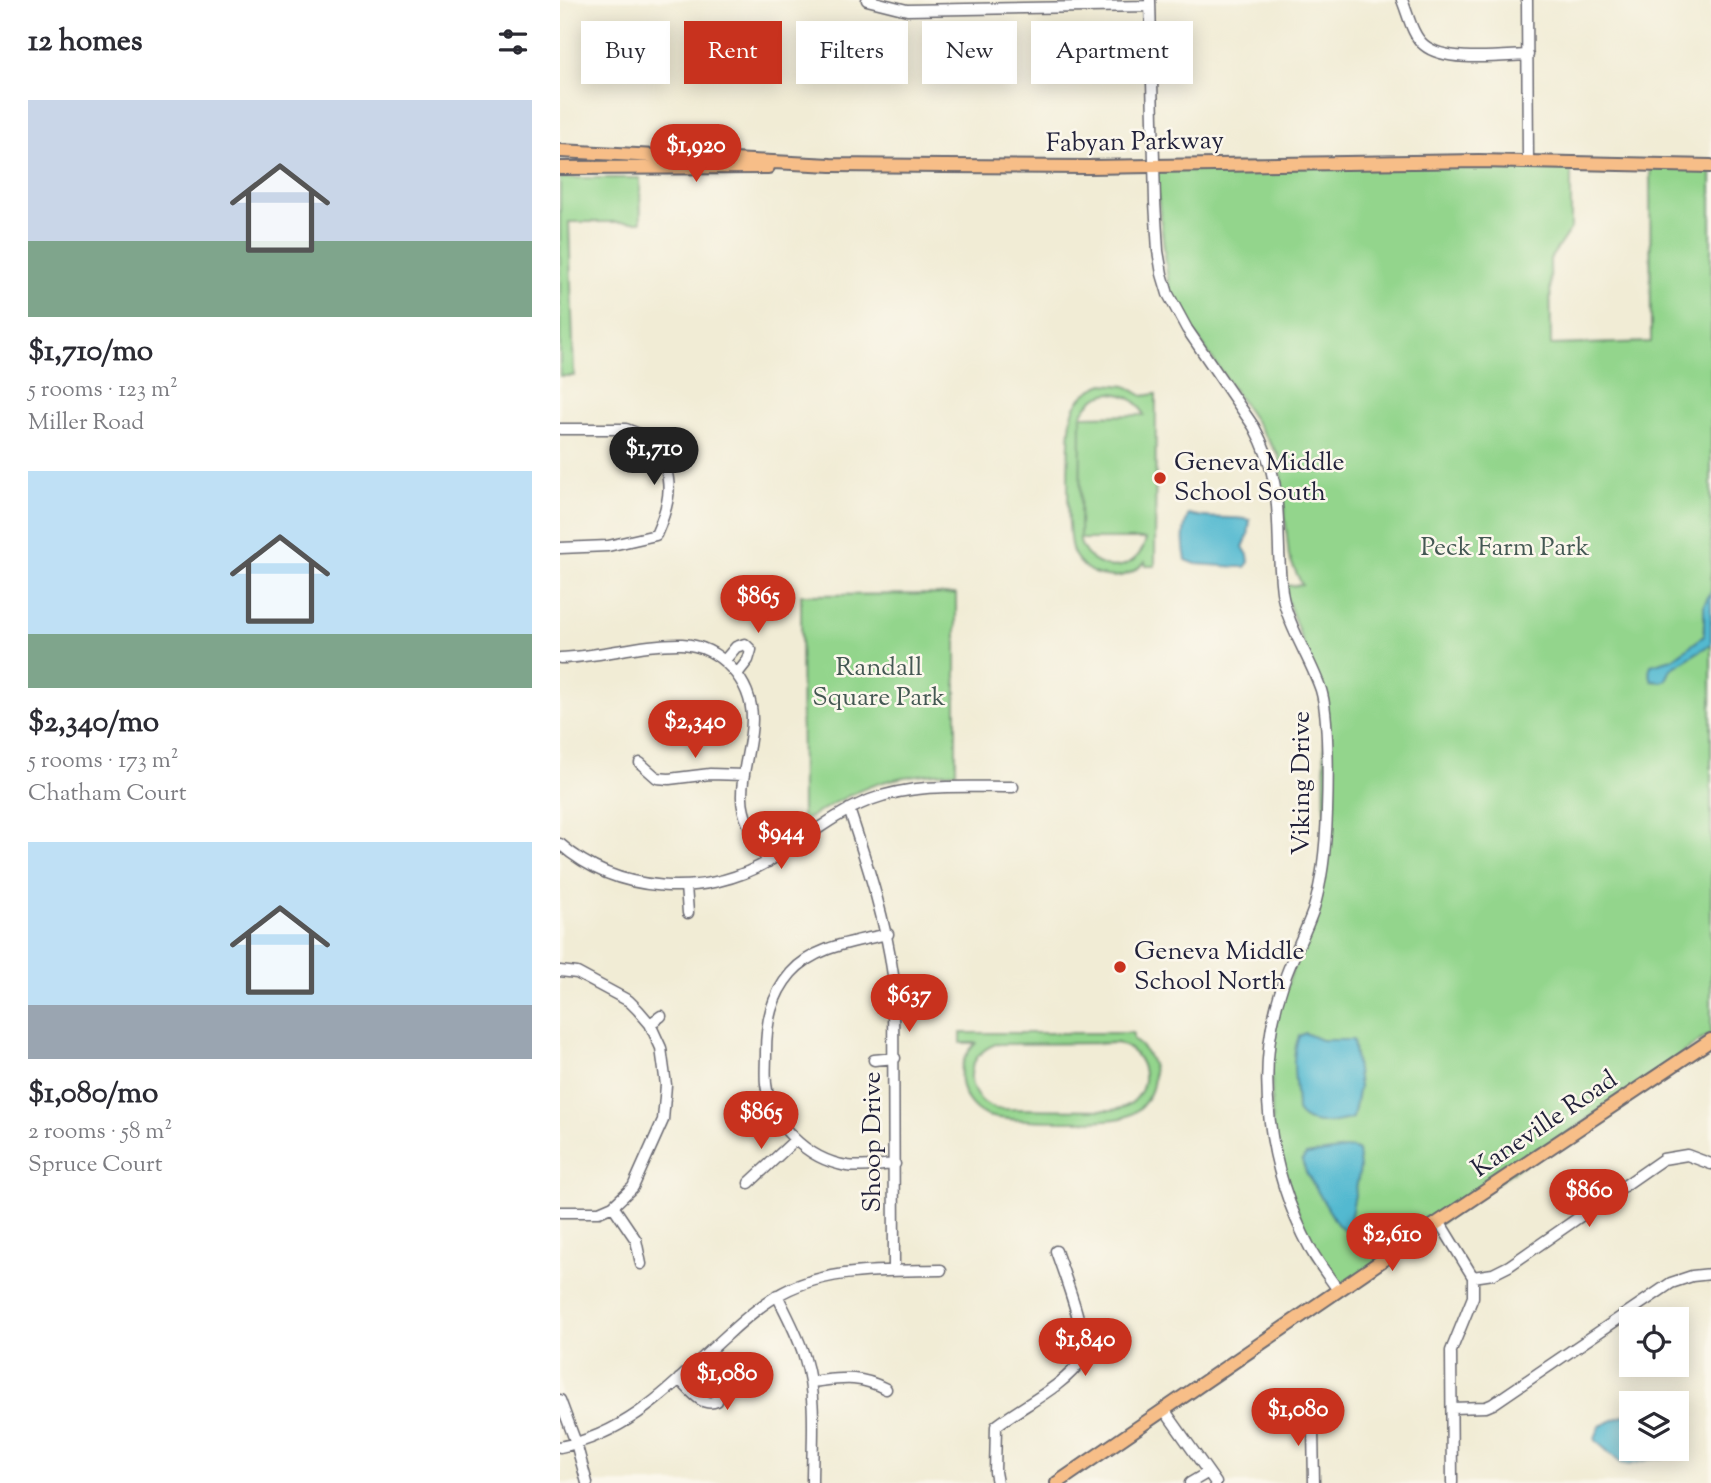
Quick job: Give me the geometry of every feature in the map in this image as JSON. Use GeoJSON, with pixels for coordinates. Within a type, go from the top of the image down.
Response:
{"type":"FeatureCollection","features":[{"type":"Feature","properties":{"kind":"main road","name":"Fabyan Parkway"},"geometry":{"type":"LineString","coordinates":[[560,151],[831,164],[1076,167],[1528,163],[1711,166]]}},
{"type":"Feature","properties":{"kind":"main road"},"geometry":{"type":"LineString","coordinates":[[560,168],[762,168],[831,164]]}},
{"type":"Feature","properties":{"kind":"main road","name":"Kaneville Road"},"geometry":{"type":"LineString","coordinates":[[1057,1483],[1338,1290],[1711,1040]]}},
{"type":"Feature","properties":{"kind":"street"},"geometry":{"type":"LineString","coordinates":[[867,0],[907,10],[937,11],[1150,3]]}},
{"type":"Feature","properties":{"kind":"street"},"geometry":{"type":"LineString","coordinates":[[1402,0],[1415,34],[1429,49],[1466,56],[1528,55]]}},
{"type":"Feature","properties":{"kind":"street"},"geometry":{"type":"LineString","coordinates":[[1527,0],[1528,163]]}},
{"type":"Feature","properties":{"kind":"street","name":"Viking Drive"},"geometry":{"type":"LineString","coordinates":[[1150,3],[1158,251],[1168,294],[1186,330],[1250,419],[1264,444],[1275,477],[1283,594],[1324,701],[1327,808],[1325,848],[1313,909],[1283,984],[1271,1033],[1268,1089],[1272,1138],[1279,1170],[1294,1213],[1312,1252],[1338,1290]]}},
{"type":"Feature","properties":{"kind":"street"},"geometry":{"type":"LineString","coordinates":[[560,429],[626,429],[658,441],[667,466],[669,499],[656,535],[608,546],[560,548]]}},
{"type":"Feature","properties":{"kind":"street"},"geometry":{"type":"LineString","coordinates":[[560,658],[617,652],[651,645],[685,644],[725,660],[737,674],[747,693],[752,718],[741,801],[750,828],[768,862]]}},
{"type":"Feature","properties":{"kind":"street"},"geometry":{"type":"LineString","coordinates":[[725,660],[736,647],[746,644],[751,650],[748,660],[737,674]]}},
{"type":"Feature","properties":{"kind":"street"},"geometry":{"type":"LineString","coordinates":[[640,763],[657,778],[710,774],[744,775]]}},
{"type":"Feature","properties":{"kind":"street"},"geometry":{"type":"LineString","coordinates":[[560,844],[573,855],[611,876],[649,886],[686,886],[730,879],[768,862],[849,809],[872,799],[920,788],[1013,787]]}},
{"type":"Feature","properties":{"kind":"street","name":"Shoop Drive"},"geometry":{"type":"LineString","coordinates":[[849,809],[888,934],[893,975],[894,1271]]}},
{"type":"Feature","properties":{"kind":"street"},"geometry":{"type":"LineString","coordinates":[[686,886],[688,913]]}},
{"type":"Feature","properties":{"kind":"street"},"geometry":{"type":"LineString","coordinates":[[888,934],[819,951],[792,972],[774,998],[766,1032],[766,1086],[778,1118],[794,1141],[821,1157],[847,1166],[895,1164]]}},
{"type":"Feature","properties":{"kind":"street"},"geometry":{"type":"LineString","coordinates":[[560,971],[577,973],[629,1001],[650,1024],[661,1048],[666,1085],[663,1120],[633,1186],[613,1206],[599,1212],[560,1212]]}},
{"type":"Feature","properties":{"kind":"street"},"geometry":{"type":"LineString","coordinates":[[650,1024],[661,1016]]}},
{"type":"Feature","properties":{"kind":"street"},"geometry":{"type":"LineString","coordinates":[[874,1060],[895,1058]]}},
{"type":"Feature","properties":{"kind":"street"},"geometry":{"type":"LineString","coordinates":[[749,1183],[794,1141]]}},
{"type":"Feature","properties":{"kind":"street"},"geometry":{"type":"LineString","coordinates":[[1473,1277],[1493,1274],[1509,1266],[1663,1159],[1687,1155],[1711,1164]]}},
{"type":"Feature","properties":{"kind":"street"},"geometry":{"type":"LineString","coordinates":[[613,1206],[636,1240],[641,1264]]}},
{"type":"Feature","properties":{"kind":"street"},"geometry":{"type":"LineString","coordinates":[[1440,1223],[1473,1277],[1473,1297],[1451,1351],[1452,1483]]}},
{"type":"Feature","properties":{"kind":"street"},"geometry":{"type":"LineString","coordinates":[[997,1483],[996,1426],[1067,1376],[1082,1358],[1083,1336],[1056,1251]]}},
{"type":"Feature","properties":{"kind":"street"},"geometry":{"type":"LineString","coordinates":[[560,1447],[608,1432],[629,1421],[751,1313],[777,1295],[845,1273],[941,1270]]}},
{"type":"Feature","properties":{"kind":"street"},"geometry":{"type":"LineString","coordinates":[[1452,1408],[1486,1407],[1493,1404],[1671,1283],[1692,1276],[1711,1274]]}},
{"type":"Feature","properties":{"kind":"street"},"geometry":{"type":"LineString","coordinates":[[777,1295],[801,1346],[810,1382],[812,1483]]}},
{"type":"Feature","properties":{"kind":"street"},"geometry":{"type":"LineString","coordinates":[[679,1379],[702,1401],[711,1404],[717,1401],[718,1390],[696,1364]]}},
{"type":"Feature","properties":{"kind":"street"},"geometry":{"type":"LineString","coordinates":[[810,1382],[854,1378],[869,1380],[886,1389]]}},
{"type":"Feature","properties":{"kind":"street"},"geometry":{"type":"LineString","coordinates":[[560,1400],[587,1483]]}},
{"type":"Feature","properties":{"kind":"street"},"geometry":{"type":"LineString","coordinates":[[1306,1409],[1312,1430],[1314,1483]]}},
{"type":"Feature","properties":{"kind":"street"},"geometry":{"type":"LineString","coordinates":[[1165,1411],[1216,1483]]}},
{"type":"Feature","properties":{"kind":"street"},"geometry":{"type":"LineString","coordinates":[[1191,1483],[1208,1473]]}},
{"type":"Feature","properties":{"kind":"green space","name":"Peck Farm Park"},"geometry":{"type":"Polygon","coordinates":[[[1571,164],[1571,228],[1550,259],[1551,345],[1651,342],[1650,165],[1711,166],[1711,1033],[1440,1223],[1338,1290],[1312,1252],[1272,1138],[1271,1033],[1313,909],[1325,848],[1324,701],[1282,586],[1302,585],[1289,557],[1279,456],[1170,297],[1154,165],[1571,164]]]}},
{"type":"Feature","properties":{"kind":"green space"},"geometry":{"type":"Polygon","coordinates":[[[560,178],[640,178],[641,222],[569,222],[574,376],[560,376],[560,178]]]}},
{"type":"Feature","properties":{"kind":"green space"},"geometry":{"type":"Polygon","coordinates":[[[1104,384],[1126,386],[1143,396],[1156,394],[1155,566],[1146,566],[1145,562],[1132,572],[1117,577],[1096,574],[1086,568],[1073,552],[1071,542],[1069,438],[1073,412],[1089,391],[1104,384]],[[1101,395],[1086,407],[1081,416],[1144,415],[1139,405],[1122,395],[1101,395]],[[1080,539],[1086,553],[1094,561],[1114,567],[1125,565],[1141,551],[1146,539],[1080,539]]]}},
{"type":"Feature","properties":{"kind":"green space","name":"Randall Square Park"},"geometry":{"type":"Polygon","coordinates":[[[956,594],[956,772],[892,779],[858,791],[802,822],[801,595],[956,594]]]}},
{"type":"Feature","properties":{"kind":"green space"},"geometry":{"type":"Polygon","coordinates":[[[961,1033],[1133,1033],[1133,1040],[1150,1059],[1153,1082],[1142,1106],[1125,1117],[1115,1119],[1032,1120],[985,1115],[969,1102],[961,1082],[962,1066],[976,1043],[961,1043],[961,1033]],[[1117,1043],[996,1044],[977,1057],[971,1076],[972,1086],[985,1104],[996,1109],[1111,1110],[1125,1107],[1135,1100],[1144,1080],[1143,1069],[1130,1049],[1117,1043]]]}},
{"type":"Feature","properties":{"kind":"water"},"geometry":{"type":"Polygon","coordinates":[[[1189,514],[1250,520],[1243,547],[1249,562],[1245,567],[1196,564],[1186,560],[1184,537],[1189,514]]]}},
{"type":"Feature","properties":{"kind":"water"},"geometry":{"type":"Polygon","coordinates":[[[1711,591],[1711,644],[1671,669],[1666,680],[1652,681],[1649,671],[1651,665],[1672,659],[1704,636],[1704,605],[1711,591]]]}},
{"type":"Feature","properties":{"kind":"water"},"geometry":{"type":"Polygon","coordinates":[[[1305,1033],[1321,1040],[1353,1040],[1359,1086],[1353,1118],[1331,1123],[1315,1122],[1302,1117],[1297,1111],[1294,1055],[1299,1036],[1305,1033]]]}},
{"type":"Feature","properties":{"kind":"water"},"geometry":{"type":"Polygon","coordinates":[[[1352,1148],[1358,1151],[1360,1168],[1349,1226],[1345,1230],[1337,1224],[1302,1161],[1306,1155],[1352,1148]]]}},
{"type":"Feature","properties":{"kind":"water"},"geometry":{"type":"Polygon","coordinates":[[[1619,1417],[1619,1461],[1644,1461],[1629,1465],[1621,1463],[1597,1442],[1595,1438],[1600,1426],[1619,1417]]]}},
{"type":"Feature","properties":{"kind":"place","name":"Geneva Middle School South"},"geometry":{"type":"Point","coordinates":[1160,478]}},
{"type":"Feature","properties":{"kind":"place","name":"Geneva Middle School North"},"geometry":{"type":"Point","coordinates":[1120,967]}}]}
